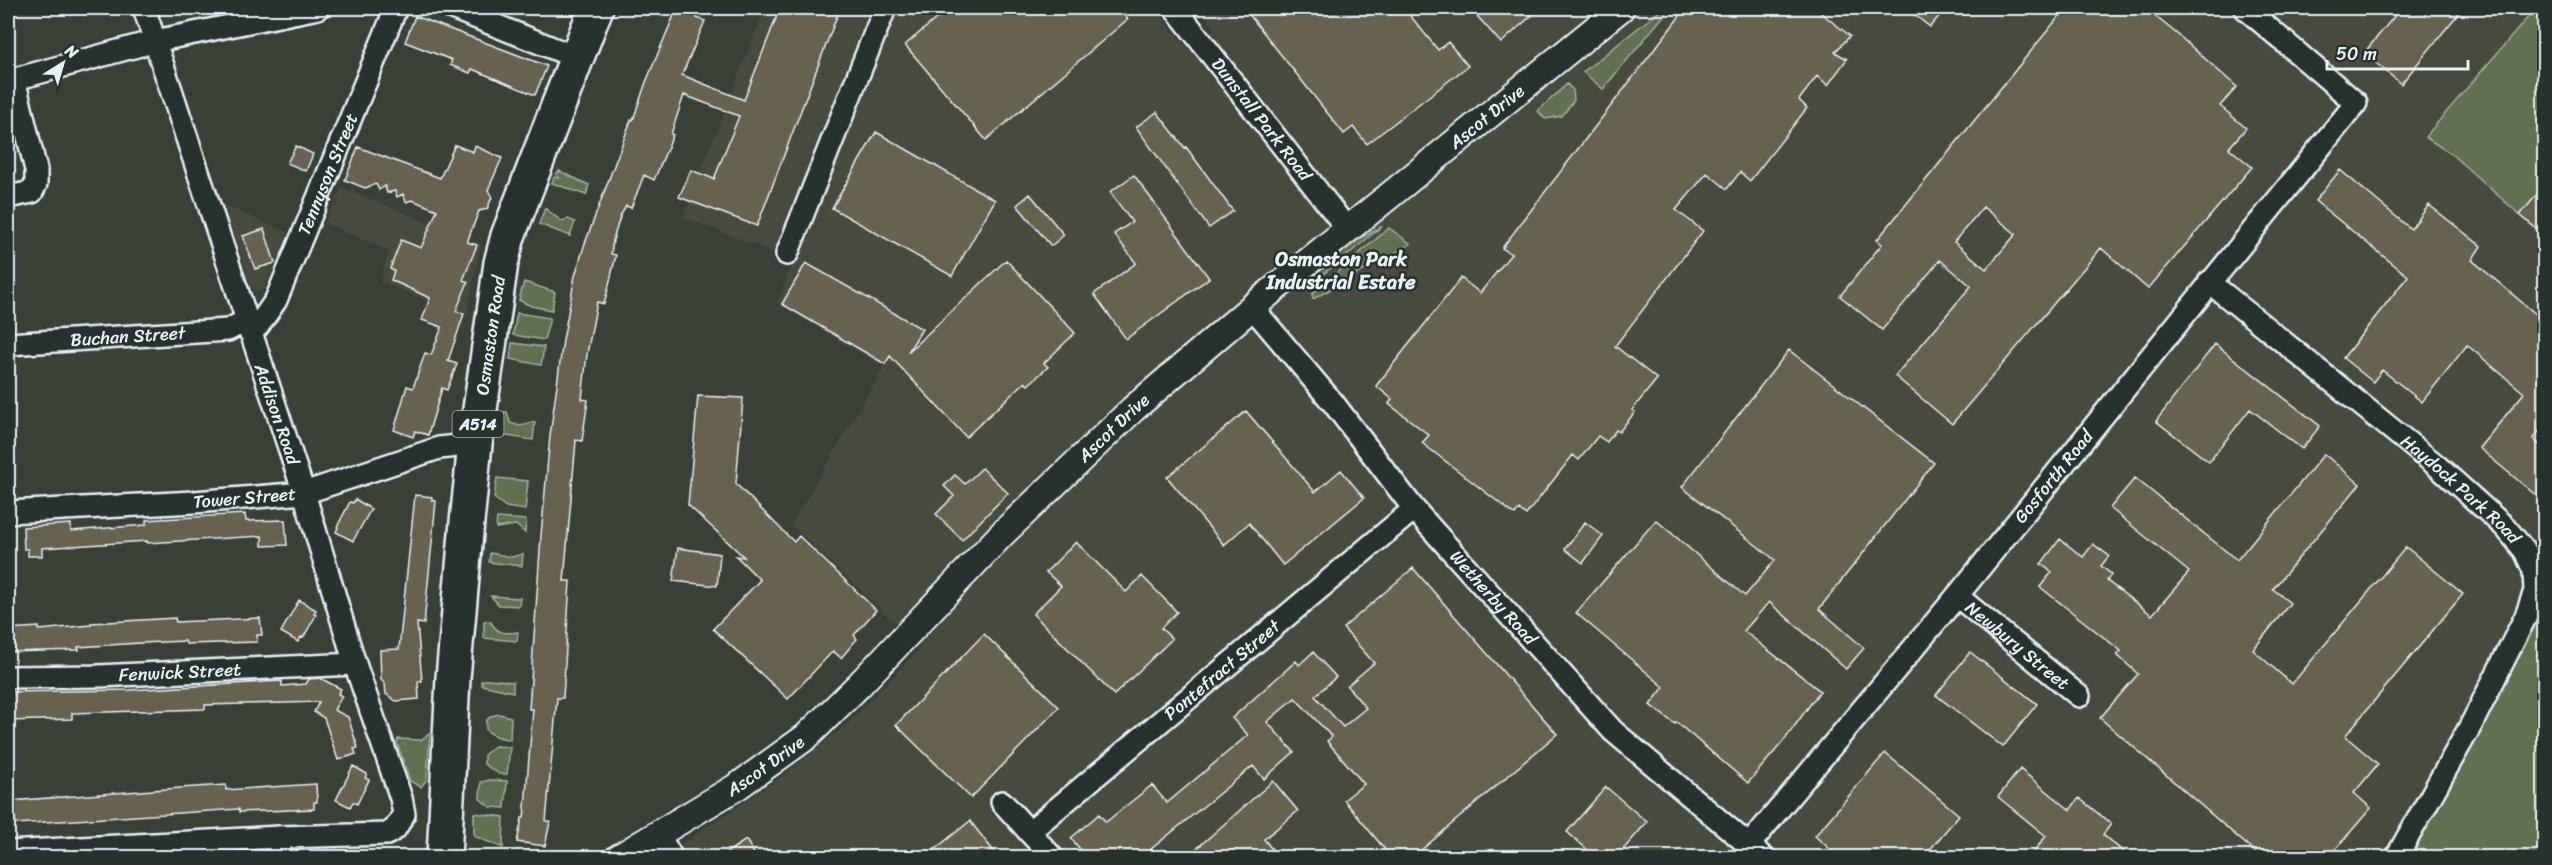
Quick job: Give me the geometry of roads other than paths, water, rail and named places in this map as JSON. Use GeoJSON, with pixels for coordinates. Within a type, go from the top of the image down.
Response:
{"type":"FeatureCollection","features":[{"type":"Feature","properties":{"kind":"main road","name":"Osmaston Road"},"geometry":{"type":"LineString","coordinates":[[444,858],[453,678],[475,444],[501,263],[508,236],[575,57],[596,8]]}},
{"type":"Feature","properties":{"kind":"street","name":"Addison Road"},"geometry":{"type":"LineString","coordinates":[[144,8],[304,493],[355,664],[401,798],[404,814],[401,822],[387,834],[280,847]]}},
{"type":"Feature","properties":{"kind":"street"},"geometry":{"type":"LineString","coordinates":[[8,197],[32,192],[36,184],[36,170],[11,80],[155,41],[318,8]]}},
{"type":"Feature","properties":{"kind":"street","name":"Tennyson Street"},"geometry":{"type":"LineString","coordinates":[[248,326],[258,326],[276,300],[396,8]]}},
{"type":"Feature","properties":{"kind":"street"},"geometry":{"type":"LineString","coordinates":[[452,8],[575,57]]}},
{"type":"Feature","properties":{"kind":"street"},"geometry":{"type":"LineString","coordinates":[[787,254],[885,8]]}},
{"type":"Feature","properties":{"kind":"street","name":"Dunstall Park Road"},"geometry":{"type":"LineString","coordinates":[[1175,8],[1348,230]]}},
{"type":"Feature","properties":{"kind":"street","name":"Ascot Drive"},"geometry":{"type":"LineString","coordinates":[[618,858],[738,786],[806,737],[1050,486],[1133,409],[1252,307],[1621,8]]}},
{"type":"Feature","properties":{"kind":"street","name":"Gosforth Road"},"geometry":{"type":"LineString","coordinates":[[1757,851],[1957,596],[2356,103],[2245,8]]}},
{"type":"Feature","properties":{"kind":"street","name":"Haydock Park Road"},"geometry":{"type":"LineString","coordinates":[[2209,282],[2436,465],[2505,527],[2525,551],[2534,571],[2535,591],[2526,616],[2471,725],[2396,858]]}},
{"type":"Feature","properties":{"kind":"street","name":"Wetherby Road"},"geometry":{"type":"LineString","coordinates":[[1252,307],[1334,404],[1414,509],[1613,731],[1757,851]]}},
{"type":"Feature","properties":{"kind":"street","name":"Buchan Street"},"geometry":{"type":"LineString","coordinates":[[8,344],[228,330],[248,326]]}},
{"type":"Feature","properties":{"kind":"street","name":"Tower Street"},"geometry":{"type":"LineString","coordinates":[[8,512],[304,493],[439,448],[475,444]]}},
{"type":"Feature","properties":{"kind":"street","name":"Pontefract Street"},"geometry":{"type":"LineString","coordinates":[[1029,832],[1414,509]]}},
{"type":"Feature","properties":{"kind":"street","name":"Newbury Street"},"geometry":{"type":"LineString","coordinates":[[1957,596],[2079,696]]}},
{"type":"Feature","properties":{"kind":"street","name":"Fenwick Street"},"geometry":{"type":"LineString","coordinates":[[8,677],[98,676],[355,664]]}},
{"type":"Feature","properties":{"kind":"street"},"geometry":{"type":"LineString","coordinates":[[1002,802],[1052,857]]}},
{"type":"Feature","properties":{"kind":"street"},"geometry":{"type":"LineString","coordinates":[[658,834],[672,858]]}},
{"type":"Feature","properties":{"kind":"street"},"geometry":{"type":"LineString","coordinates":[[8,852],[280,847]]}},
{"type":"Feature","properties":{"kind":"district","name":"Osmaston Park Industrial Estate"},"geometry":{"type":"Point","coordinates":[1341,270]}}]}
